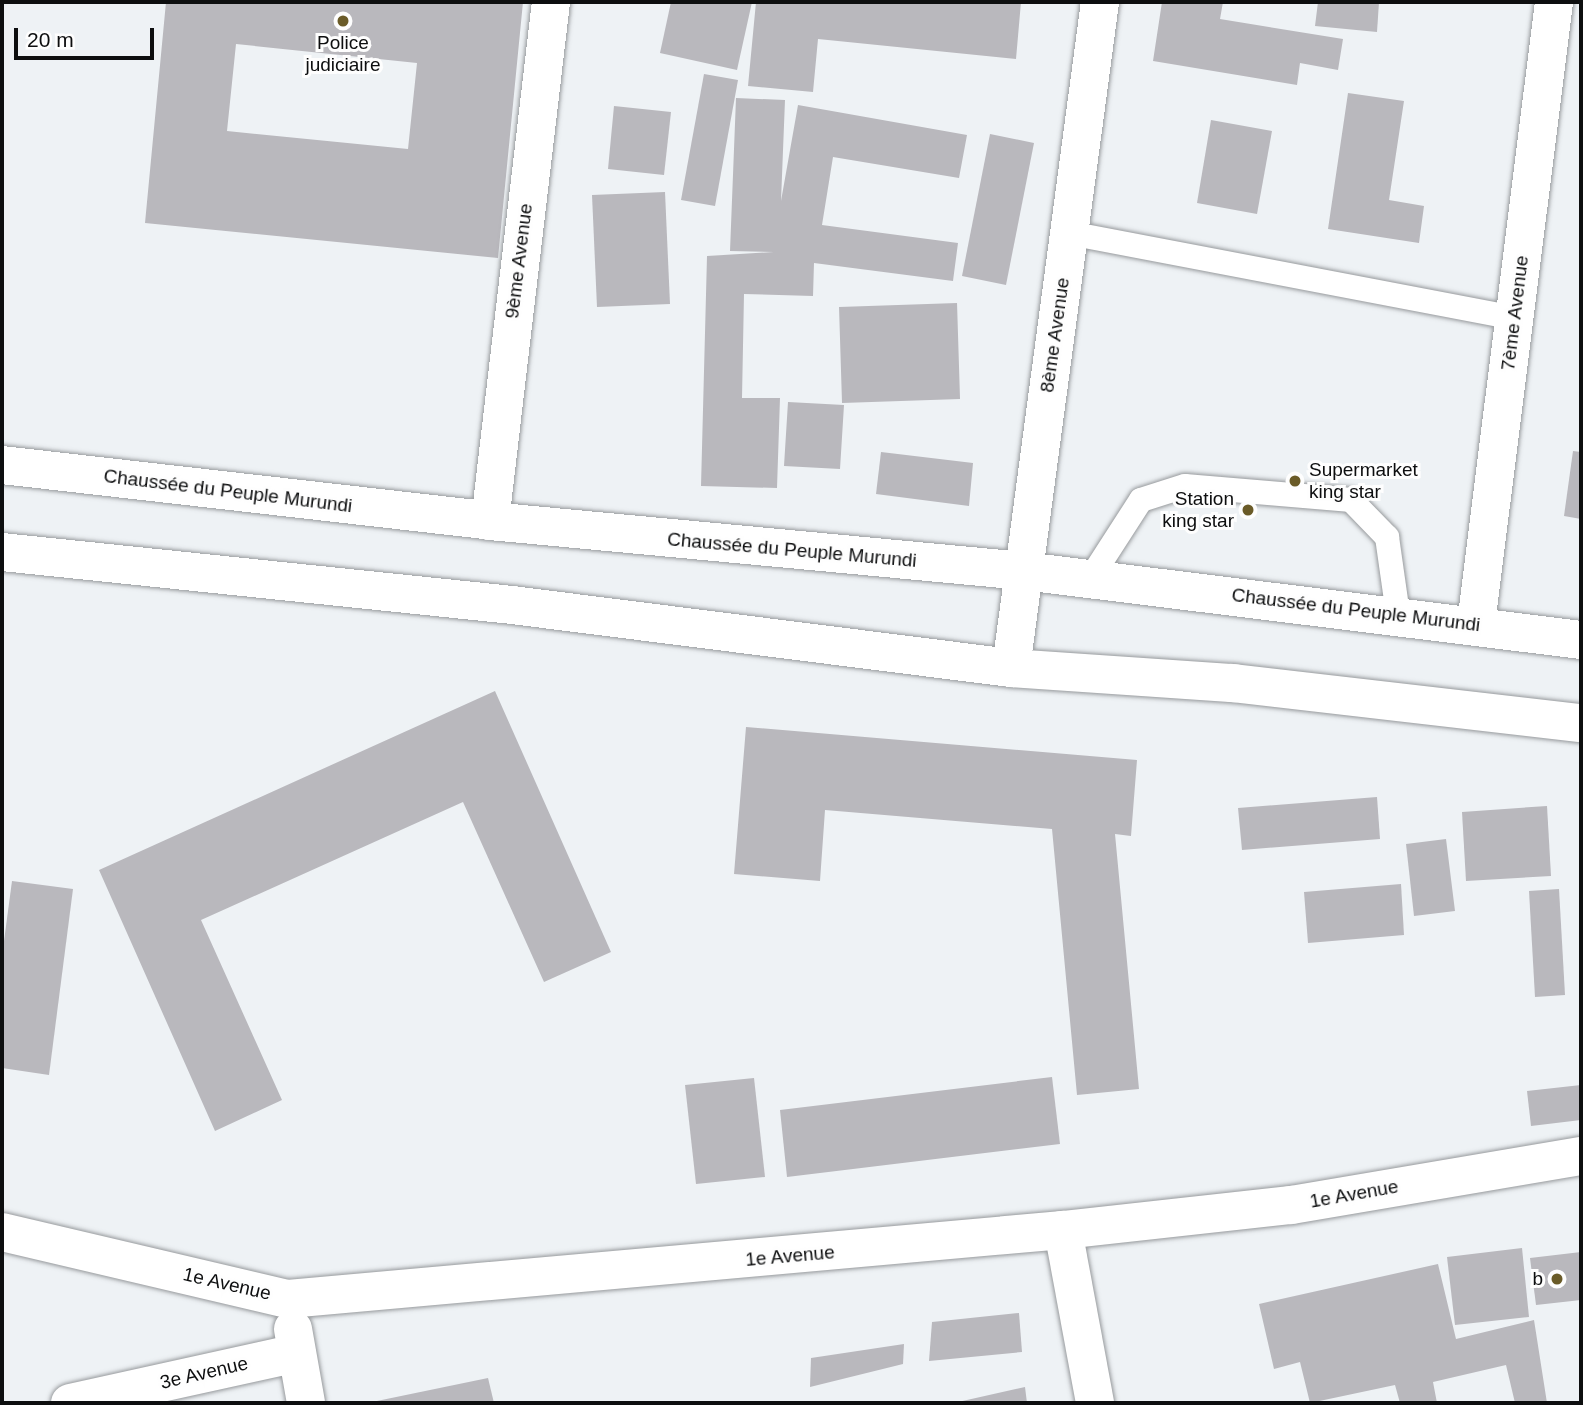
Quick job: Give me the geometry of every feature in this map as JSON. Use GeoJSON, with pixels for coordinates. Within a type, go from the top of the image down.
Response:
{"type":"FeatureCollection","features":[{"type":"Feature","properties":{"kind":"main road","name":"9ème Avenue"},"geometry":{"type":"LineString","coordinates":[[490,521],[551,2]]}},
{"type":"Feature","properties":{"kind":"main road","name":"8ème Avenue"},"geometry":{"type":"LineString","coordinates":[[1011,668],[1100,2]]}},
{"type":"Feature","properties":{"kind":"main road","name":"7ème Avenue"},"geometry":{"type":"LineString","coordinates":[[1476,624],[1554,2]]}},
{"type":"Feature","properties":{"kind":"main road","name":"Chaussée du Peuple Murundi"},"geometry":{"type":"LineString","coordinates":[[2,465],[490,521],[1024,571],[1398,614],[1581,640]]}},
{"type":"Feature","properties":{"kind":"main road"},"geometry":{"type":"LineString","coordinates":[[2,552],[512,605],[1011,668],[1233,682],[1581,723]]}},
{"type":"Feature","properties":{"kind":"main road","name":"1e Avenue"},"geometry":{"type":"LineString","coordinates":[[2,1231],[288,1299],[1063,1230],[1291,1205],[1581,1156]]}},
{"type":"Feature","properties":{"kind":"main road"},"geometry":{"type":"LineString","coordinates":[[1063,1230],[1095,1403]]}},
{"type":"Feature","properties":{"kind":"main road"},"geometry":{"type":"LineString","coordinates":[[288,1299],[306,1403]]}},
{"type":"Feature","properties":{"kind":"main road","name":"3e Avenue"},"geometry":{"type":"LineString","coordinates":[[70,1403],[297,1353]]}},
{"type":"Feature","properties":{"kind":"lane"},"geometry":{"type":"LineString","coordinates":[[1069,233],[1515,318]]}},
{"type":"Feature","properties":{"kind":"lane"},"geometry":{"type":"LineString","coordinates":[[1090,579],[1141,500],[1185,486],[1352,500],[1387,537],[1398,614]]}},
{"type":"Feature","properties":{"kind":"building"},"geometry":{"type":"Polygon","coordinates":[[[166,2],[523,2],[498,258],[145,223],[166,2]],[[236,44],[227,131],[408,149],[417,63],[236,44]]]}},
{"type":"Feature","properties":{"kind":"building"},"geometry":{"type":"Polygon","coordinates":[[[671,2],[752,2],[737,70],[660,53],[671,2]]]}},
{"type":"Feature","properties":{"kind":"building"},"geometry":{"type":"Polygon","coordinates":[[[756,2],[1021,2],[1016,59],[818,39],[813,92],[748,86],[756,2]]]}},
{"type":"Feature","properties":{"kind":"building"},"geometry":{"type":"Polygon","coordinates":[[[1162,2],[1223,2],[1220,19],[1343,39],[1338,70],[1300,63],[1297,85],[1153,61],[1162,2]]]}},
{"type":"Feature","properties":{"kind":"building"},"geometry":{"type":"Polygon","coordinates":[[[1318,2],[1379,2],[1377,32],[1315,26],[1318,2]]]}},
{"type":"Feature","properties":{"kind":"building"},"geometry":{"type":"Polygon","coordinates":[[[704,74],[738,80],[715,206],[681,200],[704,74]]]}},
{"type":"Feature","properties":{"kind":"building"},"geometry":{"type":"Polygon","coordinates":[[[1348,93],[1404,101],[1389,200],[1424,206],[1419,243],[1328,229],[1348,93]]]}},
{"type":"Feature","properties":{"kind":"building"},"geometry":{"type":"Polygon","coordinates":[[[736,98],[785,100],[781,201],[798,105],[967,135],[959,178],[833,157],[822,225],[958,243],[953,281],[814,263],[813,296],[744,294],[742,398],[780,398],[777,488],[701,486],[707,256],[774,252],[730,251],[736,98]]]}},
{"type":"Feature","properties":{"kind":"building"},"geometry":{"type":"Polygon","coordinates":[[[614,106],[671,112],[664,175],[608,169],[614,106]]]}},
{"type":"Feature","properties":{"kind":"building"},"geometry":{"type":"Polygon","coordinates":[[[1211,120],[1272,131],[1257,214],[1197,203],[1211,120]]]}},
{"type":"Feature","properties":{"kind":"building"},"geometry":{"type":"Polygon","coordinates":[[[990,134],[1034,143],[1006,285],[962,276],[990,134]]]}},
{"type":"Feature","properties":{"kind":"building"},"geometry":{"type":"Polygon","coordinates":[[[665,192],[670,304],[597,307],[592,195],[665,192]]]}},
{"type":"Feature","properties":{"kind":"building"},"geometry":{"type":"Polygon","coordinates":[[[957,303],[960,399],[842,403],[839,307],[957,303]]]}},
{"type":"Feature","properties":{"kind":"building"},"geometry":{"type":"Polygon","coordinates":[[[788,402],[844,405],[840,469],[784,466],[788,402]]]}},
{"type":"Feature","properties":{"kind":"building"},"geometry":{"type":"Polygon","coordinates":[[[1573,451],[1581,452],[1581,519],[1564,516],[1573,451]]]}},
{"type":"Feature","properties":{"kind":"building"},"geometry":{"type":"Polygon","coordinates":[[[881,452],[973,463],[969,506],[876,494],[881,452]]]}},
{"type":"Feature","properties":{"kind":"building"},"geometry":{"type":"Polygon","coordinates":[[[495,691],[611,952],[544,982],[463,802],[201,920],[282,1100],[215,1131],[99,870],[495,691]]]}},
{"type":"Feature","properties":{"kind":"building"},"geometry":{"type":"Polygon","coordinates":[[[746,727],[1137,760],[1131,836],[1115,834],[1139,1089],[1077,1095],[1052,829],[825,810],[820,881],[734,874],[746,727]]]}},
{"type":"Feature","properties":{"kind":"building"},"geometry":{"type":"Polygon","coordinates":[[[1377,797],[1380,839],[1242,850],[1238,808],[1377,797]]]}},
{"type":"Feature","properties":{"kind":"building"},"geometry":{"type":"Polygon","coordinates":[[[1547,806],[1551,876],[1466,881],[1462,812],[1547,806]]]}},
{"type":"Feature","properties":{"kind":"building"},"geometry":{"type":"Polygon","coordinates":[[[1446,839],[1455,911],[1414,916],[1406,844],[1446,839]]]}},
{"type":"Feature","properties":{"kind":"building"},"geometry":{"type":"Polygon","coordinates":[[[12,881],[73,889],[49,1075],[2,1068],[2,956],[12,881]]]}},
{"type":"Feature","properties":{"kind":"building"},"geometry":{"type":"Polygon","coordinates":[[[1401,884],[1404,935],[1308,943],[1304,892],[1401,884]]]}},
{"type":"Feature","properties":{"kind":"building"},"geometry":{"type":"Polygon","coordinates":[[[1559,889],[1565,995],[1535,997],[1529,891],[1559,889]]]}},
{"type":"Feature","properties":{"kind":"building"},"geometry":{"type":"Polygon","coordinates":[[[1052,1077],[1060,1144],[787,1177],[780,1110],[1052,1077]]]}},
{"type":"Feature","properties":{"kind":"building"},"geometry":{"type":"Polygon","coordinates":[[[754,1078],[765,1177],[696,1184],[685,1085],[754,1078]]]}},
{"type":"Feature","properties":{"kind":"building"},"geometry":{"type":"Polygon","coordinates":[[[1581,1085],[1581,1120],[1531,1126],[1527,1091],[1581,1085]]]}},
{"type":"Feature","properties":{"kind":"building"},"geometry":{"type":"Polygon","coordinates":[[[1522,1248],[1529,1317],[1455,1325],[1447,1257],[1522,1248]]]}},
{"type":"Feature","properties":{"kind":"building","name":"b"},"geometry":{"type":"Polygon","coordinates":[[[1581,1252],[1581,1300],[1536,1305],[1530,1258],[1581,1252]]]}},
{"type":"Feature","properties":{"kind":"building"},"geometry":{"type":"Polygon","coordinates":[[[1438,1264],[1456,1339],[1534,1320],[1547,1403],[1515,1403],[1506,1365],[1433,1382],[1437,1403],[1400,1403],[1395,1385],[1310,1403],[1300,1362],[1274,1369],[1259,1304],[1438,1264]]]}},
{"type":"Feature","properties":{"kind":"building"},"geometry":{"type":"Polygon","coordinates":[[[1019,1313],[1022,1352],[929,1361],[932,1322],[1019,1313]]]}},
{"type":"Feature","properties":{"kind":"building"},"geometry":{"type":"Polygon","coordinates":[[[904,1344],[903,1364],[810,1387],[811,1358],[904,1344]]]}},
{"type":"Feature","properties":{"kind":"building"},"geometry":{"type":"Polygon","coordinates":[[[488,1378],[494,1403],[372,1403],[372,1402],[488,1378]]]}},
{"type":"Feature","properties":{"kind":"building"},"geometry":{"type":"Polygon","coordinates":[[[1025,1387],[1027,1403],[958,1403],[958,1402],[1025,1387]]]}},
{"type":"Feature","properties":{"kind":"place","name":"Police judiciaire"},"geometry":{"type":"Point","coordinates":[343,21]}},
{"type":"Feature","properties":{"kind":"place","name":"Supermarket king star"},"geometry":{"type":"Point","coordinates":[1295,481]}},
{"type":"Feature","properties":{"kind":"place","name":"Station king star"},"geometry":{"type":"Point","coordinates":[1248,510]}},
{"type":"Feature","properties":{"kind":"place","name":"b"},"geometry":{"type":"Point","coordinates":[1557,1279]}}]}
